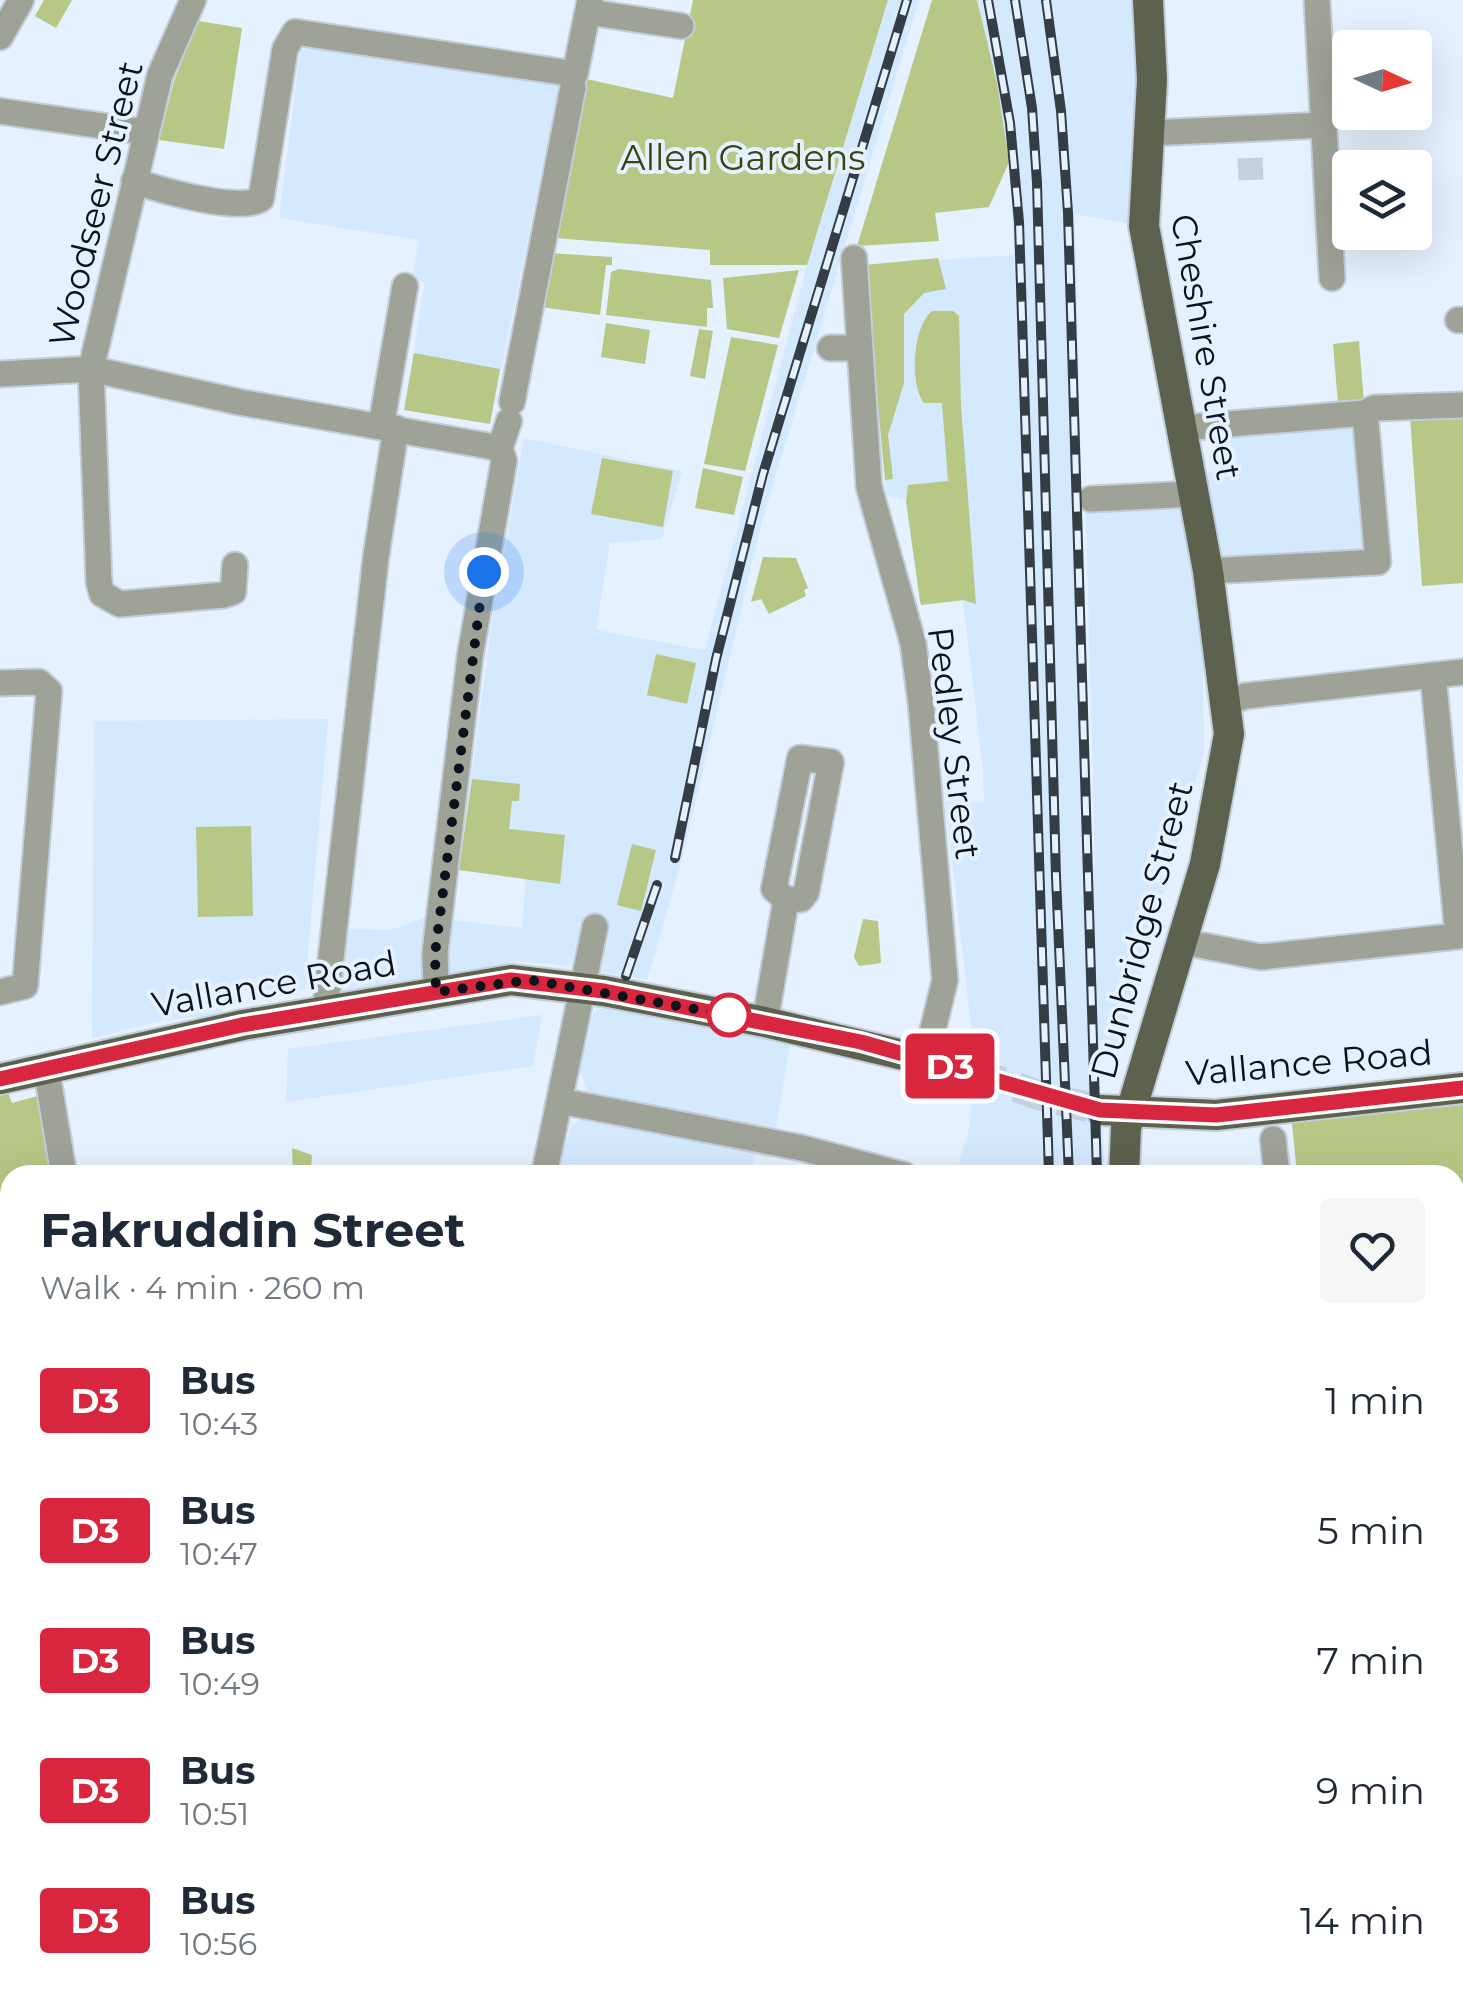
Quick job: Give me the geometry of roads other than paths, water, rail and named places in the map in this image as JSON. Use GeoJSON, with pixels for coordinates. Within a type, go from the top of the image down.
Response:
{"type":"FeatureCollection","features":[{"type":"Feature","properties":{"kind":"main road","name":"Cheshire Street"},"geometry":{"type":"LineString","coordinates":[[1148,0],[1152,80],[1144,226],[1208,571],[1225,704]]}},
{"type":"Feature","properties":{"kind":"main road","name":"Dunbridge Street"},"geometry":{"type":"LineString","coordinates":[[1123,1165],[1116,1111],[1184,942],[1226,765],[1225,704]]}},
{"type":"Feature","properties":{"kind":"main road","name":"Vallance Road"},"geometry":{"type":"LineString","coordinates":[[0,1078],[324,1011],[511,980],[583,988],[765,1022],[974,1072]]}},
{"type":"Feature","properties":{"kind":"main road","name":"Vallance Road"},"geometry":{"type":"LineString","coordinates":[[1116,1111],[1216,1115],[1463,1088]]}},
{"type":"Feature","properties":{"kind":"street"},"geometry":{"type":"LineString","coordinates":[[0,37],[20,0]]}},
{"type":"Feature","properties":{"kind":"street","name":"Woodseer Street"},"geometry":{"type":"LineString","coordinates":[[193,0],[160,74],[91,368],[102,594],[120,604],[230,594],[235,565]]}},
{"type":"Feature","properties":{"kind":"street"},"geometry":{"type":"LineString","coordinates":[[1317,0],[1332,278]]}},
{"type":"Feature","properties":{"kind":"street"},"geometry":{"type":"LineString","coordinates":[[436,992],[435,954],[470,656],[504,461],[500,448],[511,412],[588,6],[681,26]]}},
{"type":"Feature","properties":{"kind":"street"},"geometry":{"type":"LineString","coordinates":[[134,181],[164,192],[221,201],[255,203],[262,198],[285,49],[295,32],[574,80]]}},
{"type":"Feature","properties":{"kind":"street"},"geometry":{"type":"LineString","coordinates":[[0,111],[145,132]]}},
{"type":"Feature","properties":{"kind":"street"},"geometry":{"type":"LineString","coordinates":[[1148,133],[1324,125]]}},
{"type":"Feature","properties":{"kind":"street","name":"Pedley Street"},"geometry":{"type":"LineString","coordinates":[[854,258],[872,502],[913,643],[921,702],[945,980],[926,1058]]}},
{"type":"Feature","properties":{"kind":"street"},"geometry":{"type":"LineString","coordinates":[[324,1011],[405,286]]}},
{"type":"Feature","properties":{"kind":"street"},"geometry":{"type":"LineString","coordinates":[[830,348],[858,348]]}},
{"type":"Feature","properties":{"kind":"street"},"geometry":{"type":"LineString","coordinates":[[0,374],[91,368],[239,402],[500,448]]}},
{"type":"Feature","properties":{"kind":"street"},"geometry":{"type":"LineString","coordinates":[[1180,428],[1365,412],[1374,408],[1463,404]]}},
{"type":"Feature","properties":{"kind":"street"},"geometry":{"type":"LineString","coordinates":[[1208,571],[1378,562],[1365,412]]}},
{"type":"Feature","properties":{"kind":"street"},"geometry":{"type":"LineString","coordinates":[[1091,498],[1192,494]]}},
{"type":"Feature","properties":{"kind":"street"},"geometry":{"type":"LineString","coordinates":[[1225,704],[1245,696],[1463,672]]}},
{"type":"Feature","properties":{"kind":"street"},"geometry":{"type":"LineString","coordinates":[[1184,942],[1231,955],[1261,957],[1458,936],[1433,676]]}},
{"type":"Feature","properties":{"kind":"street"},"geometry":{"type":"LineString","coordinates":[[0,683],[39,682],[49,691],[24,986],[0,992]]}},
{"type":"Feature","properties":{"kind":"street"},"geometry":{"type":"LineString","coordinates":[[800,758],[831,762],[806,893],[801,899],[786,900],[774,889],[800,758]]}},
{"type":"Feature","properties":{"kind":"street"},"geometry":{"type":"LineString","coordinates":[[765,1022],[786,900]]}},
{"type":"Feature","properties":{"kind":"street"},"geometry":{"type":"LineString","coordinates":[[546,1165],[596,927]]}},
{"type":"Feature","properties":{"kind":"street"},"geometry":{"type":"LineString","coordinates":[[46,1067],[62,1165]]}},
{"type":"Feature","properties":{"kind":"street"},"geometry":{"type":"LineString","coordinates":[[560,1101],[802,1148],[866,1165]]}},
{"type":"Feature","properties":{"kind":"street"},"geometry":{"type":"LineString","coordinates":[[1273,1138],[1275,1165]]}},
{"type":"Feature","properties":{"kind":"tunnel"},"geometry":{"type":"LineString","coordinates":[[1250,158],[1251,180]]}},
{"type":"Feature","properties":{"kind":"tunnel"},"geometry":{"type":"LineString","coordinates":[[974,1072],[1041,1096],[1101,1110]]}},
{"type":"Feature","properties":{"kind":"railway"},"geometry":{"type":"LineString","coordinates":[[675,858],[716,659],[763,474],[907,0]]}},
{"type":"Feature","properties":{"kind":"railway"},"geometry":{"type":"LineString","coordinates":[[988,0],[1010,123],[1019,222],[1049,1165]]}},
{"type":"Feature","properties":{"kind":"railway"},"geometry":{"type":"LineString","coordinates":[[1015,0],[1032,108],[1037,183],[1056,877],[1069,1165]]}},
{"type":"Feature","properties":{"kind":"railway"},"geometry":{"type":"LineString","coordinates":[[1046,0],[1061,111],[1068,213],[1097,1165]]}},
{"type":"Feature","properties":{"kind":"railway"},"geometry":{"type":"LineString","coordinates":[[626,976],[657,885]]}},
{"type":"Feature","properties":{"kind":"park label","name":"Allen Gardens"},"geometry":{"type":"Point","coordinates":[743,158]}}]}
